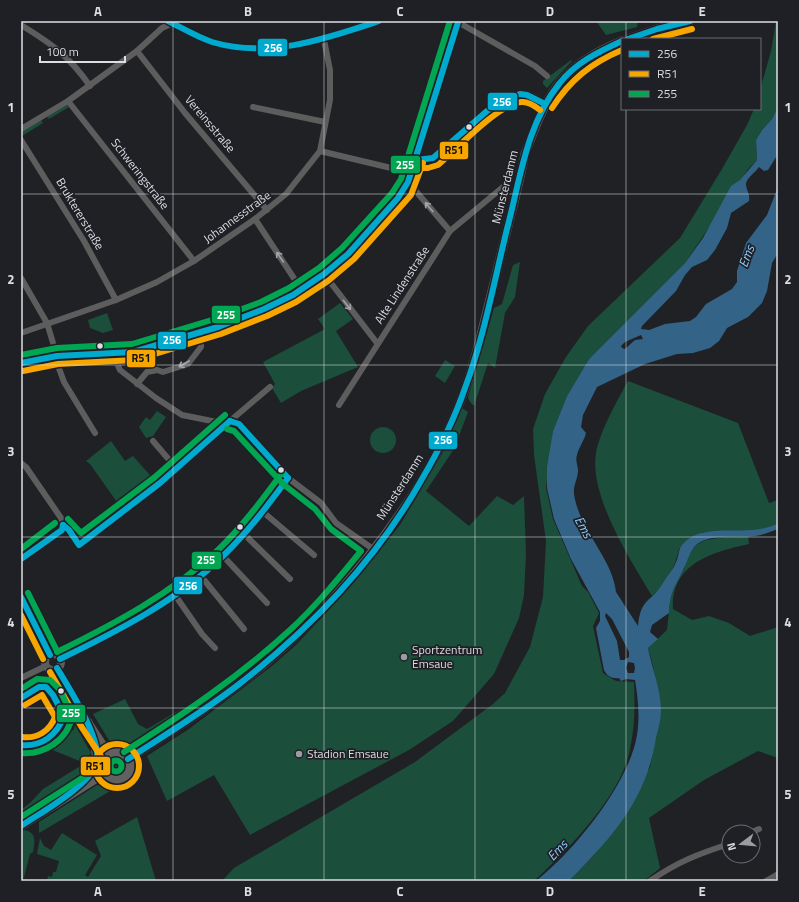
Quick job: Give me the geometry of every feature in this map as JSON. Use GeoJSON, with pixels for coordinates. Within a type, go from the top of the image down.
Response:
{"type":"FeatureCollection","features":[{"type":"Feature","properties":{"kind":"main road"},"geometry":{"type":"LineString","coordinates":[[631,38],[657,29],[690,21]]}},
{"type":"Feature","properties":{"kind":"main road","name":"Münsterdamm"},"geometry":{"type":"LineString","coordinates":[[128,759],[239,685],[297,635],[345,583],[373,549],[418,484],[440,446],[460,404],[477,348],[526,154],[545,104],[555,87],[577,65],[595,52],[621,41]]}},
{"type":"Feature","properties":{"kind":"main road"},"geometry":{"type":"LineString","coordinates":[[68,796],[92,771],[97,760],[97,751],[88,722]]}},
{"type":"Feature","properties":{"kind":"main road"},"geometry":{"type":"LineString","coordinates":[[121,753],[128,759],[129,771],[123,778],[115,779],[104,773],[103,765],[109,754],[121,753]]}},
{"type":"Feature","properties":{"kind":"main road"},"geometry":{"type":"LineString","coordinates":[[21,826],[104,773]]}},
{"type":"Feature","properties":{"kind":"street"},"geometry":{"type":"LineString","coordinates":[[21,129],[90,86],[137,51],[157,31],[172,22],[211,42],[230,47],[254,49],[279,48],[324,40],[379,21]]}},
{"type":"Feature","properties":{"kind":"street"},"geometry":{"type":"LineString","coordinates":[[21,362],[57,356],[133,352],[201,332],[259,311],[301,289],[324,274],[348,254],[398,198],[408,182],[416,160],[457,21],[535,66],[547,76]]}},
{"type":"Feature","properties":{"kind":"street"},"geometry":{"type":"LineString","coordinates":[[21,25],[56,47],[74,64],[90,86]]}},
{"type":"Feature","properties":{"kind":"street","name":"Johannesstraße"},"geometry":{"type":"LineString","coordinates":[[21,333],[46,323],[116,300],[157,282],[194,261],[254,220],[286,194],[320,151],[330,100],[330,70],[324,40]]}},
{"type":"Feature","properties":{"kind":"street","name":"Vereinsstraße"},"geometry":{"type":"LineString","coordinates":[[137,51],[185,113],[267,210]]}},
{"type":"Feature","properties":{"kind":"street"},"geometry":{"type":"LineString","coordinates":[[416,160],[427,160],[433,158],[483,114],[510,97],[517,95],[528,95],[537,98],[545,104]]}},
{"type":"Feature","properties":{"kind":"street","name":"Schweringstraße"},"geometry":{"type":"LineString","coordinates":[[68,101],[194,261]]}},
{"type":"Feature","properties":{"kind":"street"},"geometry":{"type":"LineString","coordinates":[[253,107],[325,122]]}},
{"type":"Feature","properties":{"kind":"street","name":"Bruktererstraße"},"geometry":{"type":"LineString","coordinates":[[21,140],[88,248],[116,300]]}},
{"type":"Feature","properties":{"kind":"street"},"geometry":{"type":"LineString","coordinates":[[320,151],[412,173]]}},
{"type":"Feature","properties":{"kind":"street"},"geometry":{"type":"LineString","coordinates":[[408,182],[450,231]]}},
{"type":"Feature","properties":{"kind":"street","name":"Alte Lindenstraße"},"geometry":{"type":"LineString","coordinates":[[338,405],[450,231],[503,187]]}},
{"type":"Feature","properties":{"kind":"street"},"geometry":{"type":"LineString","coordinates":[[254,220],[301,289]]}},
{"type":"Feature","properties":{"kind":"street"},"geometry":{"type":"LineString","coordinates":[[324,274],[377,343]]}},
{"type":"Feature","properties":{"kind":"street"},"geometry":{"type":"LineString","coordinates":[[21,278],[46,323],[64,382],[95,433]]}},
{"type":"Feature","properties":{"kind":"street"},"geometry":{"type":"LineString","coordinates":[[137,384],[147,372],[157,370],[163,372],[188,364],[201,347],[201,332]]}},
{"type":"Feature","properties":{"kind":"street"},"geometry":{"type":"LineString","coordinates":[[112,354],[120,370],[137,384],[182,415],[217,422],[230,421],[239,424],[288,478],[321,503],[336,523],[373,549]]}},
{"type":"Feature","properties":{"kind":"street"},"geometry":{"type":"LineString","coordinates":[[63,525],[69,530],[79,545],[111,522],[177,469],[270,387]]}},
{"type":"Feature","properties":{"kind":"street"},"geometry":{"type":"LineString","coordinates":[[154,441],[177,469]]}},
{"type":"Feature","properties":{"kind":"street"},"geometry":{"type":"LineString","coordinates":[[21,462],[61,518],[63,525],[62,530],[21,559]]}},
{"type":"Feature","properties":{"kind":"street"},"geometry":{"type":"LineString","coordinates":[[60,659],[115,630],[175,595],[223,556],[263,512],[288,478]]}},
{"type":"Feature","properties":{"kind":"street"},"geometry":{"type":"LineString","coordinates":[[263,512],[314,555]]}},
{"type":"Feature","properties":{"kind":"street"},"geometry":{"type":"LineString","coordinates":[[244,534],[290,579]]}},
{"type":"Feature","properties":{"kind":"street"},"geometry":{"type":"LineString","coordinates":[[223,556],[267,603]]}},
{"type":"Feature","properties":{"kind":"street"},"geometry":{"type":"LineString","coordinates":[[200,575],[244,629]]}},
{"type":"Feature","properties":{"kind":"street"},"geometry":{"type":"LineString","coordinates":[[175,595],[202,634],[215,648]]}},
{"type":"Feature","properties":{"kind":"street"},"geometry":{"type":"LineString","coordinates":[[21,597],[50,655]]}},
{"type":"Feature","properties":{"kind":"street"},"geometry":{"type":"LineString","coordinates":[[46,666],[46,659],[50,655],[56,655],[60,659]]}},
{"type":"Feature","properties":{"kind":"street"},"geometry":{"type":"LineString","coordinates":[[46,666],[51,670],[57,668],[60,664],[60,659]]}},
{"type":"Feature","properties":{"kind":"street"},"geometry":{"type":"LineString","coordinates":[[21,678],[46,666]]}},
{"type":"Feature","properties":{"kind":"street"},"geometry":{"type":"LineString","coordinates":[[57,668],[88,722],[109,754]]}},
{"type":"Feature","properties":{"kind":"street"},"geometry":{"type":"LineString","coordinates":[[650,881],[671,866],[689,857],[721,847]]}},
{"type":"Feature","properties":{"kind":"street"},"geometry":{"type":"LineString","coordinates":[[766,881],[778,874]]}},
{"type":"Feature","properties":{"kind":"green space"},"geometry":{"type":"Polygon","coordinates":[[[596,21],[638,21],[637,27],[606,35],[596,21]]]}},
{"type":"Feature","properties":{"kind":"green space"},"geometry":{"type":"Polygon","coordinates":[[[776,21],[778,21],[778,107],[772,119],[762,130],[756,140],[757,160],[748,169],[685,263],[589,359],[567,396],[553,431],[546,488],[553,519],[582,586],[588,592],[599,613],[593,626],[603,673],[616,681],[634,682],[634,716],[630,749],[625,767],[605,803],[577,838],[534,881],[222,881],[234,868],[415,762],[493,704],[505,693],[530,647],[543,597],[546,541],[534,455],[533,429],[545,394],[566,357],[588,326],[680,238],[722,169],[747,125],[754,110],[761,110],[761,86],[771,51],[776,21]]]}},
{"type":"Feature","properties":{"kind":"green space"},"geometry":{"type":"Polygon","coordinates":[[[571,60],[572,61],[547,88],[543,84],[543,81],[571,60]]]}},
{"type":"Feature","properties":{"kind":"green space"},"geometry":{"type":"Polygon","coordinates":[[[67,105],[69,107],[49,119],[47,117],[67,105]]]}},
{"type":"Feature","properties":{"kind":"green space"},"geometry":{"type":"Polygon","coordinates":[[[41,120],[43,123],[22,136],[21,132],[41,120]]]}},
{"type":"Feature","properties":{"kind":"green space"},"geometry":{"type":"Polygon","coordinates":[[[520,262],[515,297],[505,313],[495,368],[488,363],[474,406],[468,397],[494,308],[502,304],[513,265],[520,262]]]}},
{"type":"Feature","properties":{"kind":"green space"},"geometry":{"type":"Polygon","coordinates":[[[340,303],[353,319],[336,331],[358,367],[301,391],[281,403],[272,388],[275,384],[263,362],[325,329],[318,319],[340,303]]]}},
{"type":"Feature","properties":{"kind":"green space"},"geometry":{"type":"Polygon","coordinates":[[[107,313],[113,330],[103,333],[90,328],[88,320],[107,313]]]}},
{"type":"Feature","properties":{"kind":"green space"},"geometry":{"type":"Polygon","coordinates":[[[50,345],[46,351],[27,353],[27,352],[50,345]]]}},
{"type":"Feature","properties":{"kind":"green space"},"geometry":{"type":"Polygon","coordinates":[[[445,360],[455,366],[445,383],[435,376],[445,360]]]}},
{"type":"Feature","properties":{"kind":"green space"},"geometry":{"type":"Polygon","coordinates":[[[628,381],[738,423],[769,503],[778,500],[778,523],[766,529],[754,531],[703,532],[679,549],[678,555],[669,575],[657,592],[652,596],[613,527],[599,488],[595,470],[596,453],[601,435],[609,416],[628,381]]]}},
{"type":"Feature","properties":{"kind":"green space","name":"Sportzentrum Emsaue"},"geometry":{"type":"Polygon","coordinates":[[[462,408],[468,412],[454,449],[426,491],[469,526],[497,496],[513,505],[524,496],[526,554],[524,595],[519,618],[494,674],[453,721],[409,750],[250,835],[214,775],[167,801],[147,756],[189,729],[272,666],[296,645],[351,586],[400,525],[442,454],[462,408]]]}},
{"type":"Feature","properties":{"kind":"green space"},"geometry":{"type":"Polygon","coordinates":[[[157,411],[166,417],[153,436],[146,438],[139,427],[146,417],[150,420],[157,411]]]}},
{"type":"Feature","properties":{"kind":"green space"},"geometry":{"type":"Polygon","coordinates":[[[383,427],[392,431],[396,440],[392,449],[383,453],[374,449],[370,440],[374,431],[383,427]]]}},
{"type":"Feature","properties":{"kind":"green space"},"geometry":{"type":"Polygon","coordinates":[[[111,441],[125,461],[133,456],[156,482],[122,509],[90,464],[86,461],[111,441]]]}},
{"type":"Feature","properties":{"kind":"green space"},"geometry":{"type":"Polygon","coordinates":[[[730,536],[748,536],[749,544],[709,556],[697,562],[687,570],[679,581],[674,593],[673,609],[692,620],[709,616],[729,623],[750,636],[778,627],[778,758],[758,751],[704,780],[649,818],[660,868],[644,881],[569,881],[595,854],[650,767],[661,711],[653,666],[648,648],[667,630],[671,591],[684,569],[688,555],[696,545],[706,540],[730,536]]]}},
{"type":"Feature","properties":{"kind":"green space"},"geometry":{"type":"Polygon","coordinates":[[[232,679],[235,683],[138,745],[110,742],[93,714],[125,699],[138,724],[147,729],[232,679]]]}},
{"type":"Feature","properties":{"kind":"green space"},"geometry":{"type":"Polygon","coordinates":[[[75,725],[91,753],[82,762],[50,749],[49,745],[54,740],[59,744],[74,729],[75,725]]]}},
{"type":"Feature","properties":{"kind":"green space"},"geometry":{"type":"Polygon","coordinates":[[[57,726],[39,743],[29,745],[24,744],[57,726]]]}},
{"type":"Feature","properties":{"kind":"green space"},"geometry":{"type":"Polygon","coordinates":[[[116,756],[123,759],[126,766],[123,773],[116,776],[109,773],[106,766],[109,759],[116,756]]]}},
{"type":"Feature","properties":{"kind":"green space"},"geometry":{"type":"Polygon","coordinates":[[[82,765],[88,771],[80,780],[21,817],[21,810],[43,789],[82,765]]]}},
{"type":"Feature","properties":{"kind":"green space"},"geometry":{"type":"Polygon","coordinates":[[[97,785],[112,787],[112,790],[39,833],[39,822],[97,785]]]}},
{"type":"Feature","properties":{"kind":"green space"},"geometry":{"type":"Polygon","coordinates":[[[137,817],[156,881],[47,881],[48,876],[52,877],[53,872],[56,872],[59,861],[37,854],[40,838],[44,846],[51,850],[62,833],[97,855],[85,875],[88,877],[101,856],[95,841],[137,817]]]}},
{"type":"Feature","properties":{"kind":"green space"},"geometry":{"type":"Polygon","coordinates":[[[24,830],[33,835],[34,845],[23,881],[21,881],[21,832],[24,830]]]}},
{"type":"Feature","properties":{"kind":"water","name":"Ems"},"geometry":{"type":"Polygon","coordinates":[[[778,107],[778,154],[768,170],[764,171],[759,167],[747,180],[746,185],[749,194],[749,201],[731,213],[727,228],[715,250],[707,260],[692,267],[685,275],[676,291],[642,326],[641,329],[649,330],[665,324],[690,321],[696,317],[706,304],[732,289],[737,282],[737,271],[746,243],[767,215],[778,187],[778,253],[772,263],[767,291],[762,303],[748,317],[727,328],[719,341],[710,348],[693,353],[677,354],[645,364],[597,387],[583,415],[581,427],[586,433],[576,457],[578,473],[574,494],[582,520],[609,568],[614,580],[616,592],[638,626],[641,610],[672,570],[682,545],[691,537],[714,531],[753,530],[766,528],[778,523],[778,529],[755,536],[707,539],[695,546],[672,593],[669,613],[652,625],[650,632],[658,639],[648,648],[658,687],[661,711],[651,760],[644,781],[625,817],[613,833],[569,881],[536,881],[551,868],[583,835],[612,795],[632,754],[637,735],[638,721],[638,701],[635,680],[626,679],[621,681],[619,678],[610,677],[604,670],[596,628],[600,621],[600,612],[571,559],[554,519],[547,488],[547,467],[553,431],[567,396],[589,359],[685,263],[703,238],[731,186],[740,180],[757,160],[756,140],[762,130],[772,119],[778,107]],[[641,335],[625,342],[621,346],[622,348],[625,349],[635,340],[643,339],[641,335]],[[606,613],[605,616],[617,641],[620,660],[624,660],[629,657],[629,652],[612,619],[606,613]],[[628,662],[626,668],[628,673],[634,673],[634,663],[628,662]]]}},
{"type":"Feature","properties":{"kind":"transit line","name":"256"},"geometry":{"type":"LineString","coordinates":[[168,21],[212,42],[233,47],[255,48],[276,48],[297,45],[379,21]]}},
{"type":"Feature","properties":{"kind":"transit line","name":"255"},"geometry":{"type":"LineString","coordinates":[[21,355],[57,348],[132,344],[215,319],[261,302],[289,288],[319,268],[342,248],[392,193],[401,179],[450,21]]}},
{"type":"Feature","properties":{"kind":"transit line","name":"256"},"geometry":{"type":"LineString","coordinates":[[631,38],[657,29],[690,21]]}},
{"type":"Feature","properties":{"kind":"transit line","name":"256"},"geometry":{"type":"LineString","coordinates":[[21,363],[57,356],[133,352],[218,327],[264,309],[293,295],[324,274],[348,254],[398,198],[408,182],[458,22]]}},
{"type":"Feature","properties":{"kind":"transit line","name":"R51"},"geometry":{"type":"LineString","coordinates":[[657,38],[692,29]]}},
{"type":"Feature","properties":{"kind":"transit line","name":"256"},"geometry":{"type":"LineString","coordinates":[[128,759],[225,695],[291,640],[316,616],[363,565],[404,509],[446,435],[472,369],[488,309],[520,173],[531,135],[539,117],[559,84],[572,70],[596,54],[621,42]]}},
{"type":"Feature","properties":{"kind":"transit line","name":"R51"},"geometry":{"type":"LineString","coordinates":[[552,108],[566,89],[582,73],[621,50]]}},
{"type":"Feature","properties":{"kind":"transit line","name":"256"},"geometry":{"type":"LineString","coordinates":[[416,160],[433,158],[487,111],[510,97],[520,94],[527,95],[545,104]]}},
{"type":"Feature","properties":{"kind":"transit line","name":"R51"},"geometry":{"type":"LineString","coordinates":[[416,168],[428,168],[438,165],[489,119],[511,105],[526,102],[534,105],[540,110]]}},
{"type":"Feature","properties":{"kind":"transit line","name":"R51"},"geometry":{"type":"LineString","coordinates":[[23,371],[58,364],[135,360],[221,334],[267,316],[296,302],[328,281],[354,259],[411,195],[423,163]]}},
{"type":"Feature","properties":{"kind":"transit line","name":"255"},"geometry":{"type":"LineString","coordinates":[[68,519],[81,533],[155,477],[225,415]]}},
{"type":"Feature","properties":{"kind":"transit line","name":"256"},"geometry":{"type":"LineString","coordinates":[[230,421],[239,424],[288,478]]}},
{"type":"Feature","properties":{"kind":"transit line","name":"256"},"geometry":{"type":"LineString","coordinates":[[63,525],[69,530],[79,545],[160,483],[230,421]]}},
{"type":"Feature","properties":{"kind":"transit line","name":"255"},"geometry":{"type":"LineString","coordinates":[[124,752],[210,695],[251,664],[290,630],[309,611],[336,582],[361,551],[331,529],[315,509],[283,484],[234,431],[227,429]]}},
{"type":"Feature","properties":{"kind":"transit line","name":"255"},"geometry":{"type":"LineString","coordinates":[[57,652],[141,607],[181,581],[200,566],[244,523],[282,473]]}},
{"type":"Feature","properties":{"kind":"transit line","name":"256"},"geometry":{"type":"LineString","coordinates":[[60,659],[146,614],[167,601],[206,572],[233,546],[258,518],[288,478]]}},
{"type":"Feature","properties":{"kind":"transit line","name":"255"},"geometry":{"type":"LineString","coordinates":[[21,549],[55,523]]}},
{"type":"Feature","properties":{"kind":"transit line","name":"256"},"geometry":{"type":"LineString","coordinates":[[21,559],[62,530],[63,525]]}},
{"type":"Feature","properties":{"kind":"transit line","name":"255"},"geometry":{"type":"LineString","coordinates":[[28,593],[57,651]]}},
{"type":"Feature","properties":{"kind":"transit line","name":"256"},"geometry":{"type":"LineString","coordinates":[[21,597],[50,655]]}},
{"type":"Feature","properties":{"kind":"transit line","name":"R51"},"geometry":{"type":"LineString","coordinates":[[21,615],[43,659]]}},
{"type":"Feature","properties":{"kind":"transit line","name":"256"},"geometry":{"type":"LineString","coordinates":[[21,826],[76,788],[86,779],[93,770],[97,761],[97,751],[94,740],[83,713],[57,668]]}},
{"type":"Feature","properties":{"kind":"transit line","name":"R51"},"geometry":{"type":"LineString","coordinates":[[50,672],[81,726],[102,758]]}},
{"type":"Feature","properties":{"kind":"transit line","name":"255"},"geometry":{"type":"LineString","coordinates":[[21,689],[37,679],[50,680],[60,690],[72,716],[70,725],[66,732],[54,744],[38,751],[21,753]]}},
{"type":"Feature","properties":{"kind":"transit line","name":"256"},"geometry":{"type":"LineString","coordinates":[[21,698],[39,687],[46,687],[53,695],[64,716],[57,729],[48,738],[36,744],[21,745]]}},
{"type":"Feature","properties":{"kind":"transit line","name":"R51"},"geometry":{"type":"LineString","coordinates":[[22,737],[33,737],[42,733],[50,726],[55,717],[42,695],[25,705]]}},
{"type":"Feature","properties":{"kind":"transit line","name":"R51"},"geometry":{"type":"LineString","coordinates":[[117,744],[129,748],[135,754],[139,766],[135,778],[129,784],[117,788],[105,784],[99,778],[95,766],[99,754],[105,748],[117,744]]}},
{"type":"Feature","properties":{"kind":"transit line","name":"255"},"geometry":{"type":"LineString","coordinates":[[116,760],[120,762],[122,766],[120,770],[116,772],[112,770],[110,766],[112,762],[116,760]]}},
{"type":"Feature","properties":{"kind":"transit line","name":"255"},"geometry":{"type":"LineString","coordinates":[[21,817],[101,766]]}},
{"type":"Feature","properties":{"kind":"place","name":"Sportzentrum Emsaue"},"geometry":{"type":"Point","coordinates":[404,657]}},
{"type":"Feature","properties":{"kind":"place","name":"Stadion Emsaue"},"geometry":{"type":"Point","coordinates":[299,754]}}]}
